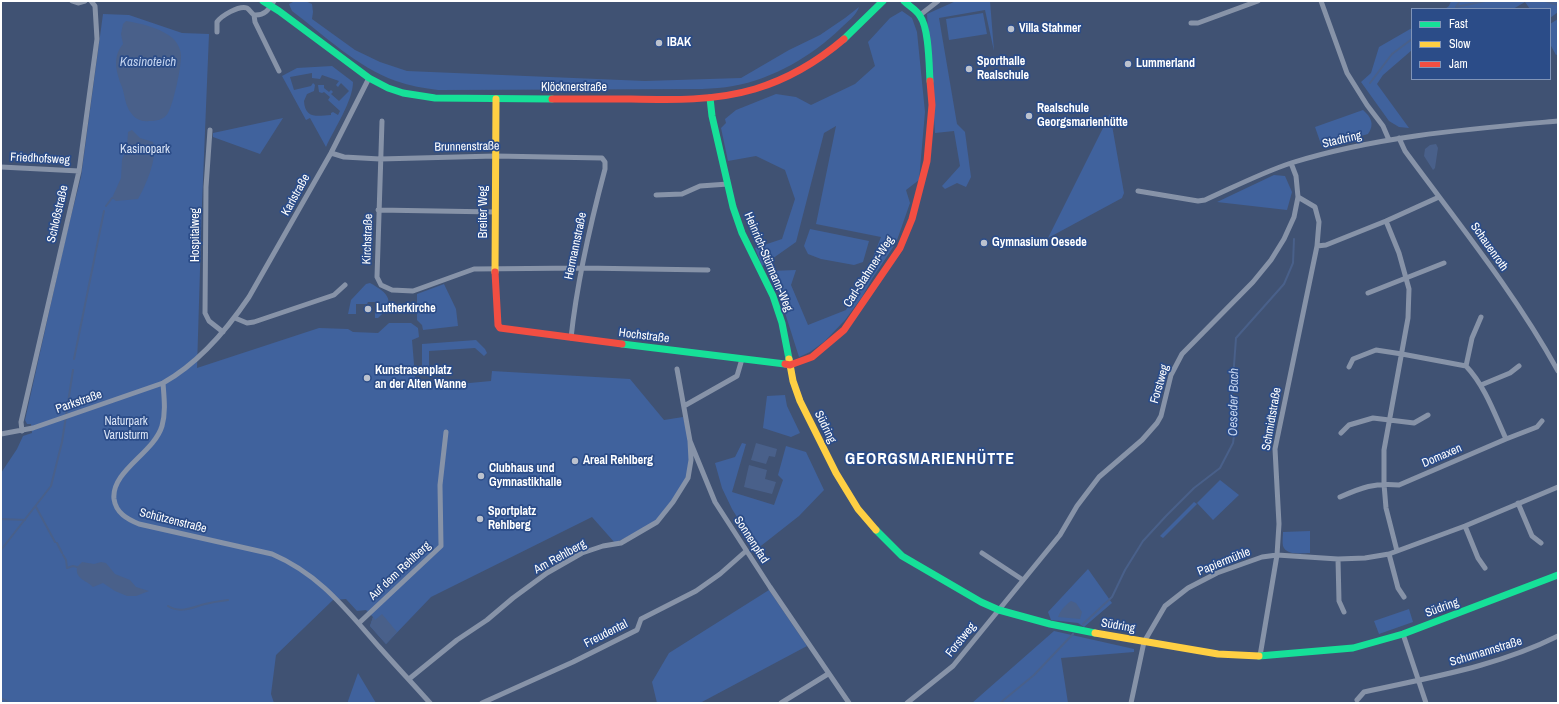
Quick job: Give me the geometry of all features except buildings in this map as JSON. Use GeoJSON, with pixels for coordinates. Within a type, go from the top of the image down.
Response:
{"type":"FeatureCollection","features":[{"type":"Feature","properties":{"kind":"street"},"geometry":{"type":"LineString","coordinates":[[72,1],[78,3],[85,1]]}},
{"type":"Feature","properties":{"kind":"street","name":"Schloßstraße"},"geometry":{"type":"LineString","coordinates":[[22,431],[24,408],[79,171],[97,39],[95,6],[91,1]]}},
{"type":"Feature","properties":{"kind":"street","name":"Klöcknerstraße"},"geometry":{"type":"LineString","coordinates":[[263,1],[273,3],[369,78],[388,88],[413,96],[435,98],[496,99],[677,99],[710,98],[740,93],[775,82],[808,66],[838,46],[883,1]]}},
{"type":"Feature","properties":{"kind":"street"},"geometry":{"type":"LineString","coordinates":[[904,1],[920,15],[938,1]]}},
{"type":"Feature","properties":{"kind":"street"},"geometry":{"type":"LineString","coordinates":[[1191,23],[1198,23],[1258,1]]}},
{"type":"Feature","properties":{"kind":"street"},"geometry":{"type":"LineString","coordinates":[[1321,1],[1347,73],[1367,105],[1384,126],[1388,140]]}},
{"type":"Feature","properties":{"kind":"street"},"geometry":{"type":"LineString","coordinates":[[254,15],[262,15],[273,3]]}},
{"type":"Feature","properties":{"kind":"street"},"geometry":{"type":"LineString","coordinates":[[217,32],[219,20],[236,10],[247,8],[254,15],[255,22],[279,71]]}},
{"type":"Feature","properties":{"kind":"street","name":"Carl-Stahmer-Weg"},"geometry":{"type":"LineString","coordinates":[[790,365],[812,357],[844,330],[900,248],[912,219],[927,161],[932,105],[927,41],[923,20],[920,15]]}},
{"type":"Feature","properties":{"kind":"street","name":"Karlstraße"},"geometry":{"type":"LineString","coordinates":[[235,318],[249,297],[331,153],[369,78]]}},
{"type":"Feature","properties":{"kind":"street","name":"Heinrich-Stürmann-Weg"},"geometry":{"type":"LineString","coordinates":[[710,98],[712,116],[733,207],[742,233],[773,296],[782,323],[790,365]]}},
{"type":"Feature","properties":{"kind":"street","name":"Breiter Weg"},"geometry":{"type":"LineString","coordinates":[[496,99],[495,268],[498,325]]}},
{"type":"Feature","properties":{"kind":"street","name":"Kirchstraße"},"geometry":{"type":"LineString","coordinates":[[382,121],[376,268],[377,277],[381,285],[392,290],[413,291],[474,269],[495,268]]}},
{"type":"Feature","properties":{"kind":"street","name":"Stadtring"},"geometry":{"type":"LineString","coordinates":[[1138,191],[1198,201],[1205,200],[1252,178],[1291,163],[1344,149],[1399,138],[1460,130],[1558,121]]}},
{"type":"Feature","properties":{"kind":"street","name":"Hospitalweg"},"geometry":{"type":"LineString","coordinates":[[210,130],[207,182],[205,313],[209,321],[223,332]]}},
{"type":"Feature","properties":{"kind":"street","name":"Schauenroth"},"geometry":{"type":"LineString","coordinates":[[1399,138],[1405,151],[1521,310],[1542,341],[1558,371]]}},
{"type":"Feature","properties":{"kind":"street","name":"Brunnenstraße"},"geometry":{"type":"LineString","coordinates":[[331,153],[344,157],[380,159],[495,156],[598,157],[604,160]]}},
{"type":"Feature","properties":{"kind":"street","name":"Hermannstraße"},"geometry":{"type":"LineString","coordinates":[[571,338],[575,300],[592,219],[605,169],[604,160]]}},
{"type":"Feature","properties":{"kind":"street","name":"Forstweg"},"geometry":{"type":"LineString","coordinates":[[907,703],[953,666],[1060,535],[1077,506],[1099,477],[1142,440],[1161,416],[1171,375],[1182,354],[1253,282],[1271,260],[1294,217],[1298,197],[1296,176],[1291,163]]}},
{"type":"Feature","properties":{"kind":"street","name":"Friedhofsweg"},"geometry":{"type":"LineString","coordinates":[[1,167],[79,171]]}},
{"type":"Feature","properties":{"kind":"street"},"geometry":{"type":"LineString","coordinates":[[656,195],[682,194],[700,186],[728,184]]}},
{"type":"Feature","properties":{"kind":"street","name":"Schmidtstraße"},"geometry":{"type":"LineString","coordinates":[[1260,656],[1277,555],[1279,524],[1275,449],[1316,246],[1319,222],[1315,207],[1298,197]]}},
{"type":"Feature","properties":{"kind":"street"},"geometry":{"type":"LineString","coordinates":[[1316,246],[1326,245],[1386,221],[1439,197]]}},
{"type":"Feature","properties":{"kind":"street"},"geometry":{"type":"LineString","coordinates":[[378,210],[495,212]]}},
{"type":"Feature","properties":{"kind":"street"},"geometry":{"type":"LineString","coordinates":[[1386,221],[1399,253],[1409,289],[1408,318],[1384,450],[1386,508],[1397,551]]}},
{"type":"Feature","properties":{"kind":"street"},"geometry":{"type":"LineString","coordinates":[[1368,293],[1444,263]]}},
{"type":"Feature","properties":{"kind":"street"},"geometry":{"type":"LineString","coordinates":[[495,268],[708,270]]}},
{"type":"Feature","properties":{"kind":"street"},"geometry":{"type":"LineString","coordinates":[[163,383],[179,374],[202,354],[235,318],[247,323],[254,322],[334,295],[345,285]]}},
{"type":"Feature","properties":{"kind":"street"},"geometry":{"type":"LineString","coordinates":[[1466,366],[1472,338],[1481,317]]}},
{"type":"Feature","properties":{"kind":"street","name":"Hochstraße"},"geometry":{"type":"LineString","coordinates":[[498,325],[500,328],[571,338],[790,365]]}},
{"type":"Feature","properties":{"kind":"street"},"geometry":{"type":"LineString","coordinates":[[1349,367],[1354,359],[1376,350],[1466,366],[1480,385],[1506,439]]}},
{"type":"Feature","properties":{"kind":"street"},"geometry":{"type":"LineString","coordinates":[[684,406],[736,376],[742,360]]}},
{"type":"Feature","properties":{"kind":"street","name":"Südring"},"geometry":{"type":"LineString","coordinates":[[790,365],[793,381],[800,401],[836,473],[858,509],[879,534],[902,556],[981,602],[999,610],[1050,624],[1218,654],[1260,656],[1354,648],[1403,634],[1558,575]]}},
{"type":"Feature","properties":{"kind":"street"},"geometry":{"type":"LineString","coordinates":[[1480,385],[1510,373],[1519,366]]}},
{"type":"Feature","properties":{"kind":"street","name":"Sonnenpfad"},"geometry":{"type":"LineString","coordinates":[[677,369],[690,441],[716,502],[746,551],[849,703]]}},
{"type":"Feature","properties":{"kind":"street","name":"Parkstraße"},"geometry":{"type":"LineString","coordinates":[[1,434],[33,428],[144,391],[163,383]]}},
{"type":"Feature","properties":{"kind":"street","name":"Schützenstraße"},"geometry":{"type":"LineString","coordinates":[[163,383],[165,408],[162,427],[154,442],[120,478],[116,485],[114,494],[115,505],[120,513],[129,520],[139,524],[272,554],[306,572],[337,598],[430,703]]}},
{"type":"Feature","properties":{"kind":"street"},"geometry":{"type":"LineString","coordinates":[[1340,433],[1349,425],[1373,418],[1414,423],[1428,415]]}},
{"type":"Feature","properties":{"kind":"street","name":"Domaxen"},"geometry":{"type":"LineString","coordinates":[[1340,497],[1362,487],[1384,484],[1399,486],[1537,427],[1542,421]]}},
{"type":"Feature","properties":{"kind":"street","name":"Auf dem Rehlberg"},"geometry":{"type":"LineString","coordinates":[[359,623],[441,546],[440,485],[446,432]]}},
{"type":"Feature","properties":{"kind":"street","name":"Am Rehlberg"},"geometry":{"type":"LineString","coordinates":[[409,679],[457,640],[487,620],[547,573],[582,553],[603,546],[621,543],[657,522],[673,502],[688,478],[691,460],[690,441]]}},
{"type":"Feature","properties":{"kind":"street","name":"Papiermühle"},"geometry":{"type":"LineString","coordinates":[[1131,703],[1138,661],[1144,642],[1166,606],[1188,588],[1217,573],[1262,557],[1277,555],[1338,559],[1365,558],[1388,554],[1465,526],[1558,487]]}},
{"type":"Feature","properties":{"kind":"street"},"geometry":{"type":"LineString","coordinates":[[1518,503],[1532,536],[1541,543]]}},
{"type":"Feature","properties":{"kind":"street"},"geometry":{"type":"LineString","coordinates":[[1465,526],[1478,558],[1485,568]]}},
{"type":"Feature","properties":{"kind":"street","name":"Freudental"},"geometry":{"type":"LineString","coordinates":[[482,703],[573,662],[637,630],[641,620],[696,591],[720,574],[746,551]]}},
{"type":"Feature","properties":{"kind":"street"},"geometry":{"type":"LineString","coordinates":[[982,553],[1023,580]]}},
{"type":"Feature","properties":{"kind":"street"},"geometry":{"type":"LineString","coordinates":[[1388,554],[1398,588],[1404,597]]}},
{"type":"Feature","properties":{"kind":"street"},"geometry":{"type":"LineString","coordinates":[[1338,559],[1339,601],[1344,612]]}},
{"type":"Feature","properties":{"kind":"street"},"geometry":{"type":"LineString","coordinates":[[1403,634],[1426,703]]}},
{"type":"Feature","properties":{"kind":"street","name":"Schumannstraße"},"geometry":{"type":"LineString","coordinates":[[1357,700],[1364,692],[1488,665],[1540,645],[1558,636]]}},
{"type":"Feature","properties":{"kind":"street"},"geometry":{"type":"LineString","coordinates":[[781,703],[828,674]]}},
{"type":"Feature","properties":{"kind":"green space"},"geometry":{"type":"Polygon","coordinates":[[[295,1],[305,1],[312,4],[312,19],[355,50],[380,62],[407,71],[645,81],[741,78],[789,50],[820,35],[859,7],[849,21],[818,48],[805,57],[763,78],[733,86],[702,89],[438,90],[401,83],[368,68],[292,11],[289,4],[295,1]]]}},
{"type":"Feature","properties":{"kind":"green space"},"geometry":{"type":"Polygon","coordinates":[[[956,1],[990,1],[994,51],[985,10],[939,18],[957,124],[965,132],[971,177],[966,187],[957,183],[945,189],[942,186],[960,166],[954,131],[935,133],[927,14],[956,1]]]}},
{"type":"Feature","properties":{"kind":"green space"},"geometry":{"type":"Polygon","coordinates":[[[1451,1],[1558,1],[1558,12],[1551,17],[1551,8],[1529,8],[1525,2],[1515,8],[1446,8],[1451,1]]]}},
{"type":"Feature","properties":{"kind":"green space"},"geometry":{"type":"Polygon","coordinates":[[[902,11],[912,18],[917,32],[925,112],[919,180],[906,190],[910,203],[896,243],[862,297],[845,320],[825,341],[810,352],[799,357],[770,271],[796,270],[791,285],[808,325],[846,310],[868,270],[881,237],[816,224],[836,126],[824,133],[796,242],[762,266],[755,248],[782,239],[795,199],[785,170],[756,156],[728,161],[721,128],[726,123],[725,119],[736,110],[776,94],[796,97],[811,105],[855,84],[875,66],[868,42],[890,18],[902,11]]]}},
{"type":"Feature","properties":{"kind":"green space"},"geometry":{"type":"Polygon","coordinates":[[[983,13],[987,34],[949,40],[946,19],[983,13]]]}},
{"type":"Feature","properties":{"kind":"green space","name":"Naturpark Varusturm"},"geometry":{"type":"Polygon","coordinates":[[[103,14],[129,15],[182,33],[209,34],[197,368],[319,328],[348,329],[353,332],[378,333],[389,323],[411,323],[418,328],[419,337],[412,340],[416,388],[491,381],[492,371],[630,379],[664,420],[683,417],[690,441],[688,478],[657,522],[615,543],[592,517],[431,597],[386,644],[370,626],[373,617],[366,610],[357,611],[346,599],[333,600],[276,655],[271,694],[274,703],[1,703],[1,473],[17,449],[23,436],[32,433],[31,424],[27,424],[25,420],[66,236],[81,177],[103,14]]]}},
{"type":"Feature","properties":{"kind":"green space"},"geometry":{"type":"Polygon","coordinates":[[[1558,19],[1558,54],[1556,55],[1551,46],[1551,23],[1558,19]]]}},
{"type":"Feature","properties":{"kind":"green space"},"geometry":{"type":"Polygon","coordinates":[[[1411,29],[1411,51],[1383,75],[1377,84],[1409,128],[1399,127],[1389,121],[1361,82],[1371,73],[1379,47],[1411,29]]]}},
{"type":"Feature","properties":{"kind":"green space"},"geometry":{"type":"Polygon","coordinates":[[[332,66],[353,82],[347,106],[326,147],[310,118],[306,120],[282,76],[297,68],[332,66]],[[312,73],[290,77],[294,90],[311,86],[313,83],[315,85],[314,91],[307,94],[304,101],[305,107],[309,114],[317,116],[331,115],[333,112],[338,115],[340,111],[328,100],[330,97],[324,92],[319,92],[318,85],[324,85],[324,88],[329,92],[331,90],[333,92],[331,94],[339,101],[349,91],[341,83],[338,87],[336,85],[339,81],[322,75],[320,79],[312,78],[312,73]]]}},
{"type":"Feature","properties":{"kind":"green space"},"geometry":{"type":"Polygon","coordinates":[[[1363,110],[1368,115],[1372,124],[1368,134],[1322,147],[1315,127],[1363,110]]]}},
{"type":"Feature","properties":{"kind":"green space"},"geometry":{"type":"Polygon","coordinates":[[[1110,114],[1124,193],[1122,198],[1048,238],[1110,114]]]}},
{"type":"Feature","properties":{"kind":"green space"},"geometry":{"type":"Polygon","coordinates":[[[283,118],[260,154],[213,137],[213,133],[283,118]]]}},
{"type":"Feature","properties":{"kind":"green space"},"geometry":{"type":"Polygon","coordinates":[[[1274,175],[1285,176],[1292,192],[1287,210],[1217,202],[1274,175]]]}},
{"type":"Feature","properties":{"kind":"green space"},"geometry":{"type":"Polygon","coordinates":[[[810,229],[869,241],[863,262],[854,265],[821,259],[808,254],[804,246],[810,229]]]}},
{"type":"Feature","properties":{"kind":"green space"},"geometry":{"type":"Polygon","coordinates":[[[370,283],[382,290],[388,298],[389,302],[384,312],[378,318],[375,318],[375,312],[380,312],[380,306],[376,306],[376,302],[368,302],[367,304],[356,304],[356,314],[348,314],[351,300],[366,284],[370,283]]]}},
{"type":"Feature","properties":{"kind":"green space"},"geometry":{"type":"Polygon","coordinates":[[[444,284],[456,309],[458,326],[423,330],[422,325],[417,320],[417,294],[444,284]]]}},
{"type":"Feature","properties":{"kind":"green space"},"geometry":{"type":"Polygon","coordinates":[[[476,340],[487,353],[484,356],[475,348],[429,351],[429,367],[422,367],[422,344],[476,340]]]}},
{"type":"Feature","properties":{"kind":"green space"},"geometry":{"type":"Polygon","coordinates":[[[785,395],[787,406],[800,433],[791,437],[763,428],[767,396],[785,395]]]}},
{"type":"Feature","properties":{"kind":"green space"},"geometry":{"type":"Polygon","coordinates":[[[742,443],[746,444],[732,492],[774,505],[783,480],[778,475],[786,446],[806,452],[824,490],[799,516],[757,549],[732,509],[722,488],[715,463],[735,457],[742,443]]]}},
{"type":"Feature","properties":{"kind":"green space"},"geometry":{"type":"Polygon","coordinates":[[[1220,480],[1239,495],[1213,520],[1197,503],[1220,480]]]}},
{"type":"Feature","properties":{"kind":"green space"},"geometry":{"type":"Polygon","coordinates":[[[1194,502],[1197,504],[1163,538],[1160,536],[1194,502]]]}},
{"type":"Feature","properties":{"kind":"green space"},"geometry":{"type":"Polygon","coordinates":[[[1310,531],[1310,553],[1291,553],[1283,546],[1283,532],[1310,531]]]}},
{"type":"Feature","properties":{"kind":"green space"},"geometry":{"type":"Polygon","coordinates":[[[1088,569],[1112,603],[1084,627],[1078,623],[1051,620],[1048,612],[1088,569]]]}},
{"type":"Feature","properties":{"kind":"green space"},"geometry":{"type":"Polygon","coordinates":[[[769,590],[807,646],[700,703],[657,703],[652,682],[669,653],[769,590]]]}},
{"type":"Feature","properties":{"kind":"green space"},"geometry":{"type":"Polygon","coordinates":[[[1409,609],[1413,622],[1379,634],[1374,621],[1409,609]]]}},
{"type":"Feature","properties":{"kind":"green space"},"geometry":{"type":"Polygon","coordinates":[[[1054,631],[1134,649],[1134,652],[1061,658],[1068,703],[972,703],[1054,631]]]}},
{"type":"Feature","properties":{"kind":"green space"},"geometry":{"type":"Polygon","coordinates":[[[358,673],[376,703],[348,703],[358,673]]]}},
{"type":"Feature","properties":{"kind":"water","name":"Kasinoteich"},"geometry":{"type":"Polygon","coordinates":[[[126,21],[146,25],[167,34],[180,49],[180,68],[173,101],[168,113],[160,120],[139,120],[133,115],[126,104],[118,76],[116,59],[117,54],[123,44],[121,34],[123,24],[126,21]]]}},
{"type":"Feature","properties":{"kind":"water"},"geometry":{"type":"Polygon","coordinates":[[[132,130],[140,138],[153,142],[153,163],[148,179],[138,199],[116,201],[112,198],[121,178],[122,160],[127,147],[128,132],[132,130]]]}},
{"type":"Feature","properties":{"kind":"water"},"geometry":{"type":"Polygon","coordinates":[[[1436,144],[1438,148],[1435,168],[1433,170],[1424,156],[1425,149],[1430,145],[1436,144]]]}},
{"type":"Feature","properties":{"kind":"water"},"geometry":{"type":"Polygon","coordinates":[[[756,443],[777,449],[775,457],[769,456],[766,464],[751,460],[756,443]]]}},
{"type":"Feature","properties":{"kind":"water"},"geometry":{"type":"Polygon","coordinates":[[[749,465],[767,470],[765,479],[776,482],[772,494],[744,487],[749,465]]]}},
{"type":"Feature","properties":{"kind":"water"},"geometry":{"type":"Polygon","coordinates":[[[82,562],[94,564],[101,562],[106,563],[115,574],[130,580],[136,587],[149,591],[136,596],[127,596],[115,591],[103,583],[93,587],[79,577],[77,567],[82,562]]]}},
{"type":"Feature","properties":{"kind":"water"},"geometry":{"type":"Polygon","coordinates":[[[1071,601],[1076,603],[1082,612],[1080,619],[1058,617],[1063,608],[1071,601]]]}},
{"type":"Feature","properties":{"kind":"water"},"geometry":{"type":"Polygon","coordinates":[[[382,614],[397,632],[386,644],[370,626],[373,617],[375,620],[382,614]]]}},
{"type":"Feature","properties":{"kind":"waterway"},"geometry":{"type":"LineString","coordinates":[[1460,1],[1456,7],[1485,1]]}},
{"type":"Feature","properties":{"kind":"waterway"},"geometry":{"type":"LineString","coordinates":[[1545,1],[1558,5]]}},
{"type":"Feature","properties":{"kind":"waterway","name":"Oeseder Bach"},"geometry":{"type":"LineString","coordinates":[[1370,83],[1392,54],[1411,40]]}},
{"type":"Feature","properties":{"kind":"waterway"},"geometry":{"type":"LineString","coordinates":[[106,206],[112,198]]}},
{"type":"Feature","properties":{"kind":"waterway"},"geometry":{"type":"LineString","coordinates":[[74,359],[104,211]]}},
{"type":"Feature","properties":{"kind":"waterway","name":"Oeseder Bach"},"geometry":{"type":"LineString","coordinates":[[1083,624],[1112,597],[1125,570],[1143,541],[1194,488],[1220,468],[1233,443],[1235,428],[1232,393],[1236,338],[1284,284],[1293,263],[1294,239]]}},
{"type":"Feature","properties":{"kind":"waterway"},"geometry":{"type":"LineString","coordinates":[[1,550],[51,486],[62,442],[73,370]]}},
{"type":"Feature","properties":{"kind":"waterway"},"geometry":{"type":"LineString","coordinates":[[36,507],[55,542]]}},
{"type":"Feature","properties":{"kind":"waterway"},"geometry":{"type":"LineString","coordinates":[[1,519],[25,520]]}},
{"type":"Feature","properties":{"kind":"waterway"},"geometry":{"type":"LineString","coordinates":[[57,543],[62,553]]}},
{"type":"Feature","properties":{"kind":"waterway"},"geometry":{"type":"LineString","coordinates":[[63,555],[66,560],[67,568],[73,566],[77,567]]}},
{"type":"Feature","properties":{"kind":"waterway"},"geometry":{"type":"LineString","coordinates":[[168,606],[182,610],[228,600]]}},
{"type":"Feature","properties":{"kind":"waterway","name":"Oeseder Bach"},"geometry":{"type":"LineString","coordinates":[[1000,703],[1034,675],[1073,634]]}},
{"type":"Feature","properties":{"kind":"waterway"},"geometry":{"type":"LineString","coordinates":[[1,698],[10,703]]}},
{"type":"Feature","properties":{"kind":"traffic: fast"},"geometry":{"type":"LineString","coordinates":[[263,1],[279,11],[369,78],[388,88],[403,93],[435,98],[552,99]]}},
{"type":"Feature","properties":{"kind":"traffic: fast"},"geometry":{"type":"LineString","coordinates":[[844,39],[883,1]]}},
{"type":"Feature","properties":{"kind":"traffic: fast"},"geometry":{"type":"LineString","coordinates":[[904,1],[917,12],[923,22],[928,47],[930,81]]}},
{"type":"Feature","properties":{"kind":"traffic: fast"},"geometry":{"type":"LineString","coordinates":[[710,98],[712,116],[733,207],[742,233],[773,296],[782,323],[789,359]]}},
{"type":"Feature","properties":{"kind":"traffic: fast"},"geometry":{"type":"LineString","coordinates":[[622,344],[785,364]]}},
{"type":"Feature","properties":{"kind":"traffic: fast"},"geometry":{"type":"LineString","coordinates":[[876,530],[902,556],[981,602],[999,610],[1050,624],[1095,633]]}},
{"type":"Feature","properties":{"kind":"traffic: fast"},"geometry":{"type":"LineString","coordinates":[[1259,656],[1353,648],[1403,634],[1558,575]]}},
{"type":"Feature","properties":{"kind":"traffic: slow"},"geometry":{"type":"LineString","coordinates":[[495,272],[496,99]]}},
{"type":"Feature","properties":{"kind":"traffic: slow"},"geometry":{"type":"LineString","coordinates":[[789,359],[793,381],[800,401],[836,473],[858,509],[876,530]]}},
{"type":"Feature","properties":{"kind":"traffic: slow"},"geometry":{"type":"LineString","coordinates":[[1095,633],[1218,654],[1259,656]]}},
{"type":"Feature","properties":{"kind":"traffic: jam"},"geometry":{"type":"LineString","coordinates":[[552,99],[693,99],[740,93],[767,85],[791,75],[813,62],[844,39]]}},
{"type":"Feature","properties":{"kind":"traffic: jam"},"geometry":{"type":"LineString","coordinates":[[785,364],[790,365],[812,357],[844,330],[900,248],[912,219],[927,161],[932,105],[930,81]]}},
{"type":"Feature","properties":{"kind":"traffic: jam"},"geometry":{"type":"LineString","coordinates":[[495,272],[498,325],[500,328],[622,344]]}},
{"type":"Feature","properties":{"kind":"place","name":"Villa Stahmer"},"geometry":{"type":"Point","coordinates":[1011,29]}},
{"type":"Feature","properties":{"kind":"place","name":"IBAK"},"geometry":{"type":"Point","coordinates":[659,43]}},
{"type":"Feature","properties":{"kind":"place","name":"Lummerland"},"geometry":{"type":"Point","coordinates":[1128,64]}},
{"type":"Feature","properties":{"kind":"place","name":"Sporthalle Realschule"},"geometry":{"type":"Point","coordinates":[969,69]}},
{"type":"Feature","properties":{"kind":"place","name":"Realschule Georgsmarienhütte"},"geometry":{"type":"Point","coordinates":[1029,116]}},
{"type":"Feature","properties":{"kind":"place","name":"Gymnasium Oesede"},"geometry":{"type":"Point","coordinates":[984,243]}},
{"type":"Feature","properties":{"kind":"place","name":"Lutherkirche"},"geometry":{"type":"Point","coordinates":[368,309]}},
{"type":"Feature","properties":{"kind":"place","name":"Kunstrasenplatz an der Alten Wanne"},"geometry":{"type":"Point","coordinates":[367,378]}},
{"type":"Feature","properties":{"kind":"place","name":"Areal Rehlberg"},"geometry":{"type":"Point","coordinates":[575,461]}},
{"type":"Feature","properties":{"kind":"place","name":"Clubhaus und Gymnastikhalle"},"geometry":{"type":"Point","coordinates":[481,476]}},
{"type":"Feature","properties":{"kind":"place","name":"Sportplatz Rehlberg"},"geometry":{"type":"Point","coordinates":[480,519]}},
{"type":"Feature","properties":{"kind":"district","name":"GEORGSMARIENHÜTTE"},"geometry":{"type":"Point","coordinates":[930,460]}},
{"type":"Feature","properties":{"kind":"park label","name":"Kasinopark"},"geometry":{"type":"Point","coordinates":[145,150]}}]}
